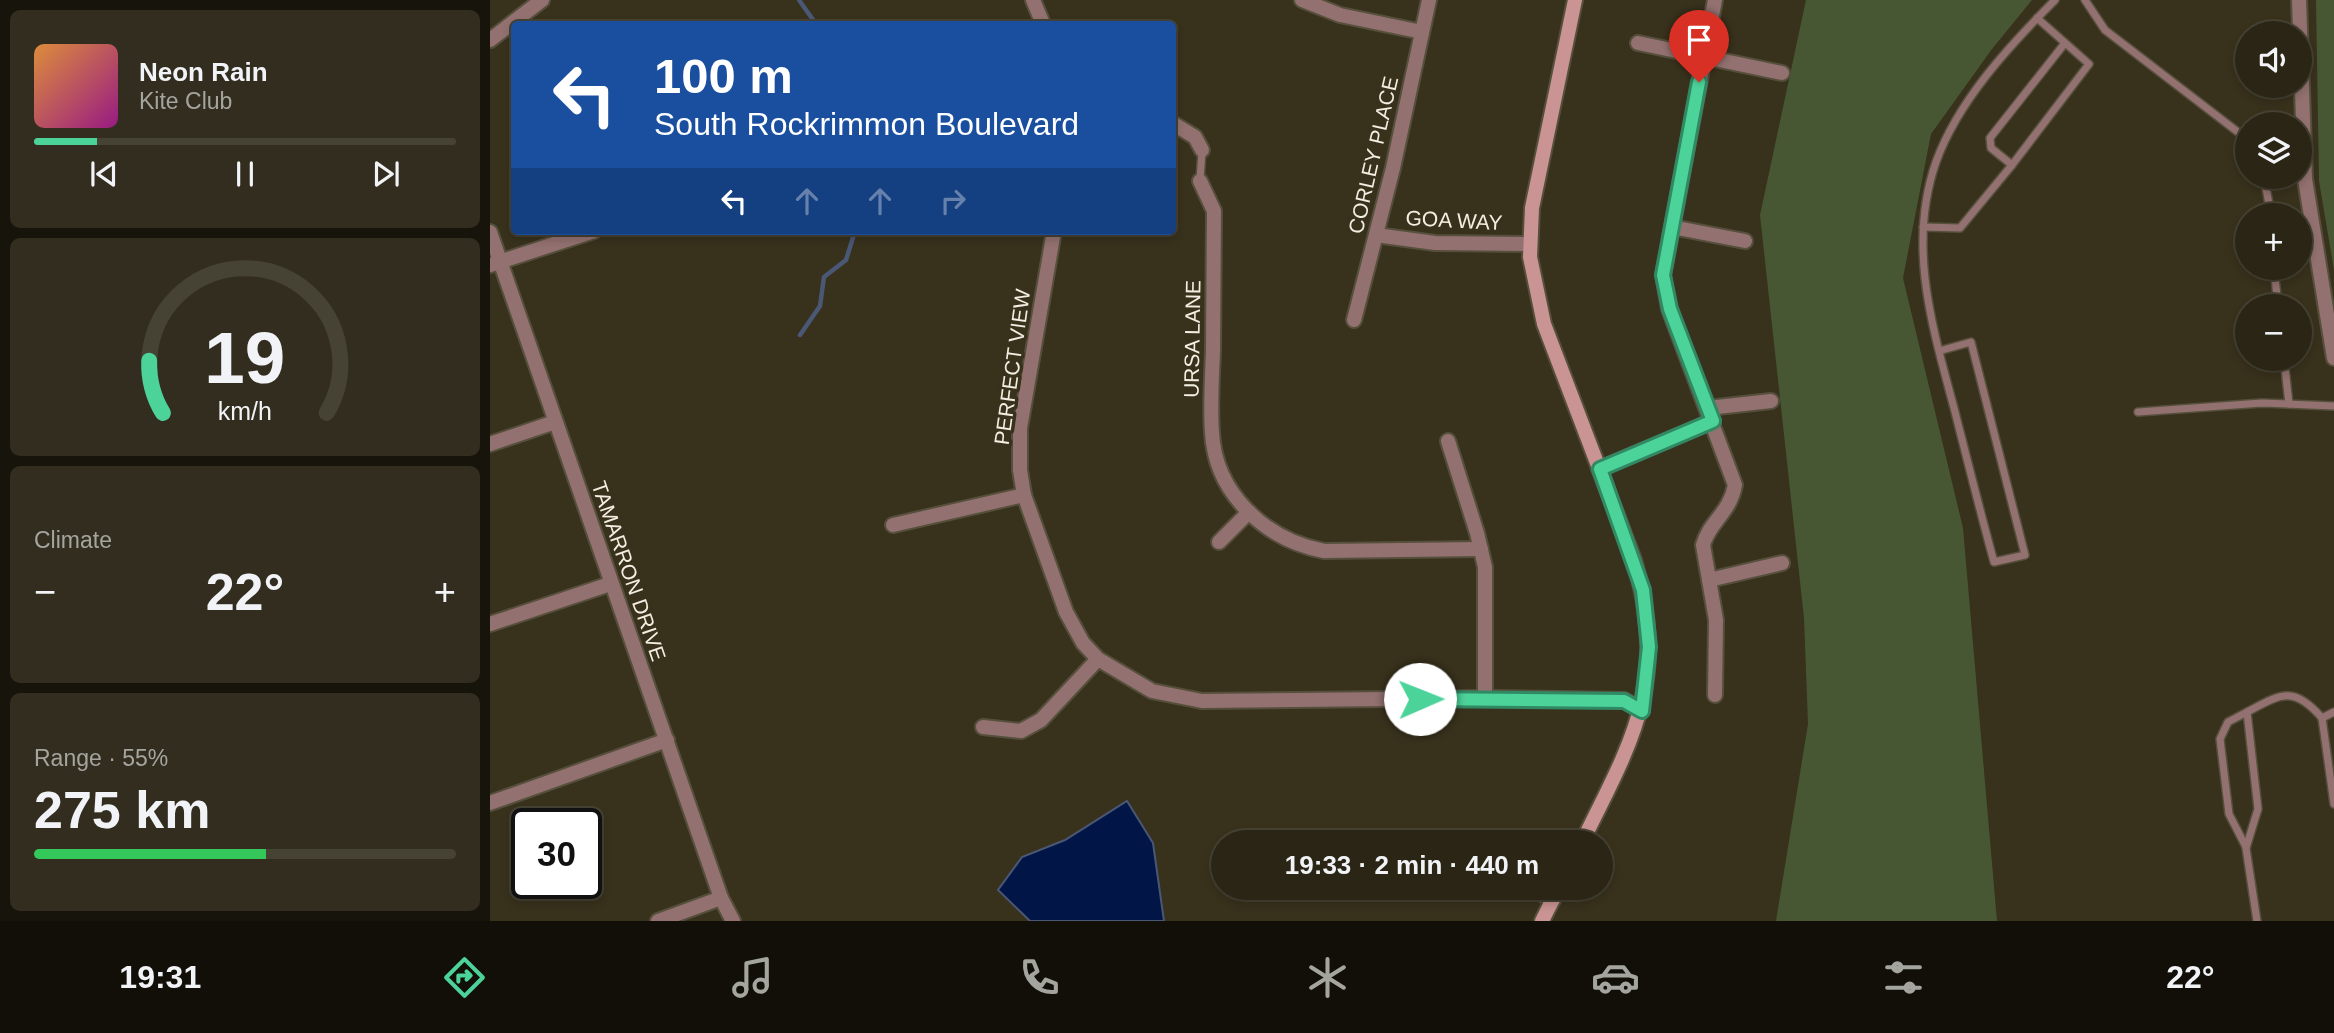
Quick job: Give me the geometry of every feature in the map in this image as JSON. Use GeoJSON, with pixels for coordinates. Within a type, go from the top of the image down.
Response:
{"type":"FeatureCollection","features":[{"type":"Feature","properties":{"kind":"main road"},"geometry":{"type":"LineString","coordinates":[[1574,0],[1532,208],[1530,244],[1533,279],[1544,324],[1643,590],[1649,647],[1642,711],[1622,763],[1588,830]]}},
{"type":"Feature","properties":{"kind":"main road"},"geometry":{"type":"LineString","coordinates":[[1542,921],[1553,900]]}},
{"type":"Feature","properties":{"kind":"street"},"geometry":{"type":"LineString","coordinates":[[515,21],[542,0]]}},
{"type":"Feature","properties":{"kind":"street"},"geometry":{"type":"LineString","coordinates":[[1033,0],[1042,21]]}},
{"type":"Feature","properties":{"kind":"street"},"geometry":{"type":"LineString","coordinates":[[1302,0],[1340,15],[1422,32]]}},
{"type":"Feature","properties":{"kind":"street","name":"CORLEY PLACE"},"geometry":{"type":"LineString","coordinates":[[1354,320],[1429,0]]}},
{"type":"Feature","properties":{"kind":"street"},"geometry":{"type":"LineString","coordinates":[[1715,0],[1663,275],[1665,293],[1735,485],[1729,506],[1705,535],[1703,545],[1716,620],[1715,695]]}},
{"type":"Feature","properties":{"kind":"street"},"geometry":{"type":"LineString","coordinates":[[2298,0],[2305,179],[2334,358]]}},
{"type":"Feature","properties":{"kind":"street"},"geometry":{"type":"LineString","coordinates":[[490,40],[511,24]]}},
{"type":"Feature","properties":{"kind":"street"},"geometry":{"type":"LineString","coordinates":[[1639,43],[1782,73]]}},
{"type":"Feature","properties":{"kind":"street"},"geometry":{"type":"LineString","coordinates":[[1176,125],[1195,137],[1202,155]]}},
{"type":"Feature","properties":{"kind":"street","name":"URSA LANE"},"geometry":{"type":"LineString","coordinates":[[1199,181],[1214,211],[1212,433],[1224,479],[1249,512],[1283,539],[1325,551],[1481,549]]}},
{"type":"Feature","properties":{"kind":"street"},"geometry":{"type":"LineString","coordinates":[[1672,227],[1745,241]]}},
{"type":"Feature","properties":{"kind":"street","name":"TAMARRON DRIVE"},"geometry":{"type":"LineString","coordinates":[[490,232],[495,264],[555,422],[721,898],[733,921]]}},
{"type":"Feature","properties":{"kind":"street"},"geometry":{"type":"LineString","coordinates":[[495,264],[582,235]]}},
{"type":"Feature","properties":{"kind":"street","name":"PERFECT VIEW"},"geometry":{"type":"LineString","coordinates":[[1053,235],[1020,428],[1024,495],[1066,612],[1083,643],[1098,659]]}},
{"type":"Feature","properties":{"kind":"street","name":"GOA WAY"},"geometry":{"type":"LineString","coordinates":[[1376,235],[1435,243],[1530,244]]}},
{"type":"Feature","properties":{"kind":"street"},"geometry":{"type":"LineString","coordinates":[[1600,469],[1710,414],[1771,401]]}},
{"type":"Feature","properties":{"kind":"street"},"geometry":{"type":"LineString","coordinates":[[490,444],[555,422]]}},
{"type":"Feature","properties":{"kind":"street"},"geometry":{"type":"LineString","coordinates":[[1448,441],[1485,567],[1485,698]]}},
{"type":"Feature","properties":{"kind":"street"},"geometry":{"type":"LineString","coordinates":[[893,525],[1024,495]]}},
{"type":"Feature","properties":{"kind":"street"},"geometry":{"type":"LineString","coordinates":[[1219,542],[1249,512]]}},
{"type":"Feature","properties":{"kind":"street"},"geometry":{"type":"LineString","coordinates":[[1709,580],[1782,563]]}},
{"type":"Feature","properties":{"kind":"street"},"geometry":{"type":"LineString","coordinates":[[490,624],[610,583]]}},
{"type":"Feature","properties":{"kind":"street"},"geometry":{"type":"LineString","coordinates":[[983,727],[1021,731],[1041,720],[1098,659],[1152,691],[1202,701],[1485,698],[1624,701],[1642,711]]}},
{"type":"Feature","properties":{"kind":"street"},"geometry":{"type":"LineString","coordinates":[[490,803],[667,740]]}},
{"type":"Feature","properties":{"kind":"street"},"geometry":{"type":"LineString","coordinates":[[658,921],[721,898]]}},
{"type":"Feature","properties":{"kind":"lane"},"geometry":{"type":"LineString","coordinates":[[1939,351],[1971,342],[2025,555],[1994,562],[1927,306],[1923,227],[1935,164],[1947,137],[1992,70],[2055,0]]}},
{"type":"Feature","properties":{"kind":"lane"},"geometry":{"type":"LineString","coordinates":[[2085,0],[2105,30],[2235,130]]}},
{"type":"Feature","properties":{"kind":"lane"},"geometry":{"type":"LineString","coordinates":[[1923,227],[1960,228],[2089,64],[2037,18]]}},
{"type":"Feature","properties":{"kind":"lane"},"geometry":{"type":"LineString","coordinates":[[2012,165],[1991,148],[1990,138],[2065,43]]}},
{"type":"Feature","properties":{"kind":"lane","name":"URSA LANE"},"geometry":{"type":"LineString","coordinates":[[1199,181],[1202,155]]}},
{"type":"Feature","properties":{"kind":"lane"},"geometry":{"type":"LineString","coordinates":[[2285,371],[2288,404]]}},
{"type":"Feature","properties":{"kind":"lane"},"geometry":{"type":"LineString","coordinates":[[2138,412],[2288,404],[2334,406]]}},
{"type":"Feature","properties":{"kind":"lane"},"geometry":{"type":"LineString","coordinates":[[2257,921],[2246,848],[2229,814],[2220,739],[2228,722],[2278,695],[2294,695],[2311,705],[2322,718],[2334,804]]}},
{"type":"Feature","properties":{"kind":"lane"},"geometry":{"type":"LineString","coordinates":[[2246,848],[2258,809],[2247,712]]}},
{"type":"Feature","properties":{"kind":"lane"},"geometry":{"type":"LineString","coordinates":[[2322,718],[2334,712]]}},
{"type":"Feature","properties":{"kind":"green space"},"geometry":{"type":"Polygon","coordinates":[[[1806,0],[2032,0],[1992,49],[1931,134],[1903,278],[1963,528],[1997,921],[1776,921],[1808,724],[1804,618],[1760,215],[1806,0]]]}},
{"type":"Feature","properties":{"kind":"green space"},"geometry":{"type":"Polygon","coordinates":[[[2316,0],[2334,0],[2334,270],[2319,181],[2316,0]]]}},
{"type":"Feature","properties":{"kind":"water"},"geometry":{"type":"Polygon","coordinates":[[[1127,801],[1153,843],[1164,921],[1030,921],[998,890],[1022,857],[1065,840],[1127,801]]]}},
{"type":"Feature","properties":{"kind":"waterway"},"geometry":{"type":"LineString","coordinates":[[799,0],[814,21]]}},
{"type":"Feature","properties":{"kind":"waterway"},"geometry":{"type":"LineString","coordinates":[[800,335],[820,306],[824,277],[846,260],[854,235]]}},
{"type":"Feature","properties":{"kind":"route"},"geometry":{"type":"LineString","coordinates":[[1420,699],[1624,701],[1642,711],[1649,647],[1643,590],[1600,469],[1713,421],[1670,309],[1663,275],[1699,82]]}}]}
